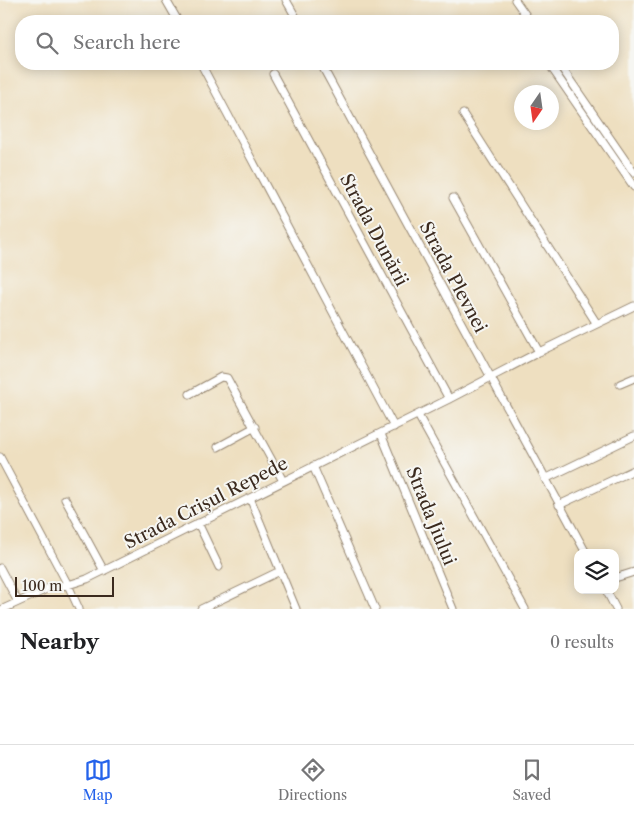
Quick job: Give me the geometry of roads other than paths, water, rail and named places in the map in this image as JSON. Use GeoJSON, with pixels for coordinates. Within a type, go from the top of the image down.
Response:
{"type":"FeatureCollection","features":[{"type":"Feature","properties":{"kind":"street"},"geometry":{"type":"LineString","coordinates":[[166,0],[175,15]]}},
{"type":"Feature","properties":{"kind":"street"},"geometry":{"type":"LineString","coordinates":[[286,0],[295,15]]}},
{"type":"Feature","properties":{"kind":"street"},"geometry":{"type":"LineString","coordinates":[[515,0],[526,15]]}},
{"type":"Feature","properties":{"kind":"street"},"geometry":{"type":"LineString","coordinates":[[204,70],[394,427]]}},
{"type":"Feature","properties":{"kind":"street","name":"Strada Plevnei"},"geometry":{"type":"LineString","coordinates":[[324,70],[584,549]]}},
{"type":"Feature","properties":{"kind":"street"},"geometry":{"type":"LineString","coordinates":[[553,70],[634,187]]}},
{"type":"Feature","properties":{"kind":"street"},"geometry":{"type":"LineString","coordinates":[[563,70],[634,173]]}},
{"type":"Feature","properties":{"kind":"street","name":"Strada Dunării"},"geometry":{"type":"LineString","coordinates":[[273,74],[449,400]]}},
{"type":"Feature","properties":{"kind":"street"},"geometry":{"type":"LineString","coordinates":[[463,114],[597,324]]}},
{"type":"Feature","properties":{"kind":"street"},"geometry":{"type":"LineString","coordinates":[[453,198],[539,352]]}},
{"type":"Feature","properties":{"kind":"street","name":"Strada Crișul Repede"},"geometry":{"type":"LineString","coordinates":[[4,609],[50,587],[68,585],[104,571],[634,306]]}},
{"type":"Feature","properties":{"kind":"street"},"geometry":{"type":"LineString","coordinates":[[190,394],[224,377],[227,378],[283,481]]}},
{"type":"Feature","properties":{"kind":"street"},"geometry":{"type":"LineString","coordinates":[[620,384],[634,378]]}},
{"type":"Feature","properties":{"kind":"street"},"geometry":{"type":"LineString","coordinates":[[418,415],[525,609]]}},
{"type":"Feature","properties":{"kind":"street"},"geometry":{"type":"LineString","coordinates":[[218,447],[255,427]]}},
{"type":"Feature","properties":{"kind":"street","name":"Strada Jiului"},"geometry":{"type":"LineString","coordinates":[[381,434],[453,609]]}},
{"type":"Feature","properties":{"kind":"street"},"geometry":{"type":"LineString","coordinates":[[545,479],[634,436]]}},
{"type":"Feature","properties":{"kind":"street"},"geometry":{"type":"LineString","coordinates":[[0,457],[79,609]]}},
{"type":"Feature","properties":{"kind":"street"},"geometry":{"type":"LineString","coordinates":[[313,466],[375,609]]}},
{"type":"Feature","properties":{"kind":"street"},"geometry":{"type":"LineString","coordinates":[[560,505],[634,470]]}},
{"type":"Feature","properties":{"kind":"street"},"geometry":{"type":"LineString","coordinates":[[250,498],[296,609]]}},
{"type":"Feature","properties":{"kind":"street"},"geometry":{"type":"LineString","coordinates":[[65,500],[104,571]]}},
{"type":"Feature","properties":{"kind":"street"},"geometry":{"type":"LineString","coordinates":[[198,523],[219,567]]}},
{"type":"Feature","properties":{"kind":"street"},"geometry":{"type":"LineString","coordinates":[[0,568],[18,602]]}},
{"type":"Feature","properties":{"kind":"street"},"geometry":{"type":"LineString","coordinates":[[201,609],[280,571]]}},
{"type":"Feature","properties":{"kind":"street"},"geometry":{"type":"LineString","coordinates":[[619,577],[634,572]]}},
{"type":"Feature","properties":{"kind":"street"},"geometry":{"type":"LineString","coordinates":[[608,594],[616,609]]}}]}
